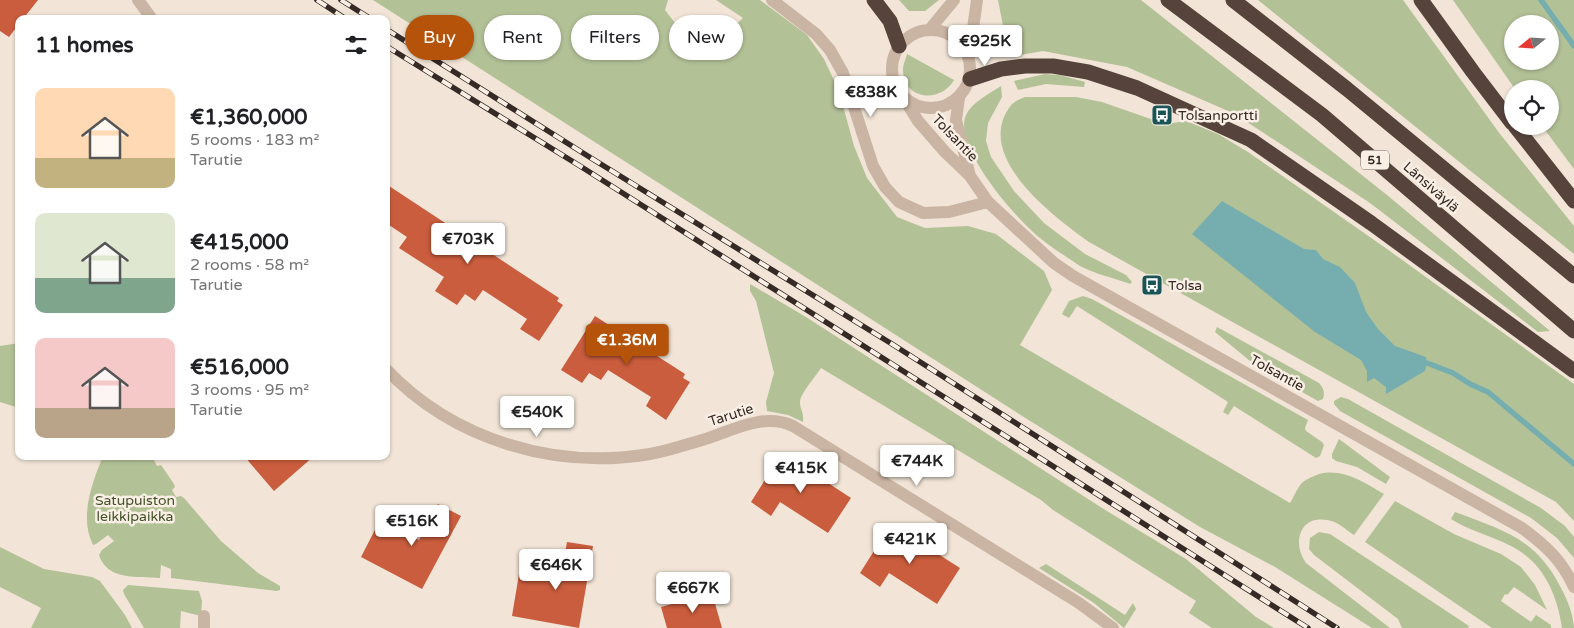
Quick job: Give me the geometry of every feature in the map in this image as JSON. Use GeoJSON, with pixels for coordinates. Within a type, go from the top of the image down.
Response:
{"type":"FeatureCollection","features":[{"type":"Feature","properties":{"kind":"highway"},"geometry":{"type":"LineString","coordinates":[[874,0],[890,21],[899,46]]}},
{"type":"Feature","properties":{"kind":"highway","name":"Länsiväylä"},"geometry":{"type":"LineString","coordinates":[[1168,0],[1322,115],[1574,331]]}},
{"type":"Feature","properties":{"kind":"highway","name":"Länsiväylä"},"geometry":{"type":"LineString","coordinates":[[1233,0],[1347,89],[1574,276]]}},
{"type":"Feature","properties":{"kind":"highway"},"geometry":{"type":"LineString","coordinates":[[1421,0],[1504,113]]}},
{"type":"Feature","properties":{"kind":"highway"},"geometry":{"type":"LineString","coordinates":[[970,79],[1001,69],[1025,66],[1052,66],[1088,72],[1137,88],[1251,140],[1371,223],[1574,371]]}},
{"type":"Feature","properties":{"kind":"highway"},"geometry":{"type":"LineString","coordinates":[[1522,135],[1574,201]]}},
{"type":"Feature","properties":{"kind":"street"},"geometry":{"type":"LineString","coordinates":[[138,0],[149,15]]}},
{"type":"Feature","properties":{"kind":"street"},"geometry":{"type":"LineString","coordinates":[[772,0],[816,34],[830,50],[843,73],[872,166],[885,187],[900,202],[922,213],[949,212],[988,202]]}},
{"type":"Feature","properties":{"kind":"street"},"geometry":{"type":"LineString","coordinates":[[930,29],[954,0]]}},
{"type":"Feature","properties":{"kind":"street"},"geometry":{"type":"LineString","coordinates":[[969,57],[977,0]]}},
{"type":"Feature","properties":{"kind":"street"},"geometry":{"type":"LineString","coordinates":[[930,29],[944,31],[953,36],[963,45],[971,65],[970,79],[959,98],[940,108],[926,108],[913,104],[902,95],[893,76],[892,63],[899,46],[909,36],[922,30],[930,29]]}},
{"type":"Feature","properties":{"kind":"street","name":"Tolsantie"},"geometry":{"type":"LineString","coordinates":[[902,95],[923,128],[970,176],[988,202],[1054,263],[1522,528],[1548,548],[1568,574],[1574,587]]}},
{"type":"Feature","properties":{"kind":"street","name":"Tolsantie"},"geometry":{"type":"LineString","coordinates":[[959,98],[956,120],[970,176]]}},
{"type":"Feature","properties":{"kind":"street","name":"Tarutie"},"geometry":{"type":"LineString","coordinates":[[390,372],[423,402],[454,422],[482,436],[530,451],[574,458],[613,458],[651,454],[763,420],[781,420],[1079,603],[1114,628]]}},
{"type":"Feature","properties":{"kind":"green space"},"geometry":{"type":"Polygon","coordinates":[[[373,0],[668,0],[665,10],[669,15],[669,60],[743,60],[743,15],[738,15],[716,0],[760,0],[807,35],[824,59],[839,91],[854,146],[867,178],[897,217],[925,228],[968,226],[996,234],[1044,271],[1052,290],[1020,345],[1290,503],[1304,482],[1319,474],[1328,473],[1353,477],[1384,494],[1354,535],[1334,522],[1317,520],[1304,526],[1299,540],[1299,548],[1306,563],[1390,628],[1372,628],[1275,567],[1200,527],[1019,414],[467,60],[474,60],[474,15],[405,15],[405,21],[373,0]]]}},
{"type":"Feature","properties":{"kind":"green space"},"geometry":{"type":"Polygon","coordinates":[[[899,0],[939,0],[925,11],[909,11],[899,0]]]}},
{"type":"Feature","properties":{"kind":"green space"},"geometry":{"type":"Polygon","coordinates":[[[998,0],[1141,0],[1387,195],[1550,331],[1538,332],[1370,203],[1235,114],[1127,67],[1043,51],[1009,57],[998,0]]]}},
{"type":"Feature","properties":{"kind":"green space"},"geometry":{"type":"Polygon","coordinates":[[[1258,0],[1403,0],[1500,134],[1574,226],[1574,254],[1258,0]]]}},
{"type":"Feature","properties":{"kind":"green space"},"geometry":{"type":"Polygon","coordinates":[[[1453,0],[1574,0],[1574,169],[1549,135],[1559,135],[1559,80],[1509,80],[1453,0]]]}},
{"type":"Feature","properties":{"kind":"green space"},"geometry":{"type":"Polygon","coordinates":[[[907,54],[954,80],[948,88],[940,93],[923,95],[915,92],[909,87],[905,79],[903,67],[907,54]]]}},
{"type":"Feature","properties":{"kind":"green space"},"geometry":{"type":"Polygon","coordinates":[[[1045,74],[1060,75],[1085,82],[1084,87],[1046,84],[1018,90],[1014,81],[1045,74]]]}},
{"type":"Feature","properties":{"kind":"green space"},"geometry":{"type":"Polygon","coordinates":[[[1001,86],[1002,97],[988,123],[986,141],[991,157],[1014,191],[1044,223],[1085,254],[1126,275],[1132,282],[1130,284],[1080,266],[1040,238],[1017,216],[977,163],[968,145],[964,128],[966,115],[972,106],[1001,86]]]}},
{"type":"Feature","properties":{"kind":"green space"},"geometry":{"type":"Polygon","coordinates":[[[1025,97],[1076,97],[1102,102],[1165,124],[1186,121],[1218,134],[1248,152],[1387,249],[1574,384],[1574,521],[1556,502],[1089,242],[1075,232],[1042,205],[1013,171],[1004,153],[1001,135],[1004,117],[1012,104],[1025,97]]]}},
{"type":"Feature","properties":{"kind":"green space"},"geometry":{"type":"Polygon","coordinates":[[[750,284],[806,317],[1102,508],[1186,559],[1256,617],[1274,628],[1212,628],[1189,613],[1196,601],[1053,510],[1041,500],[821,368],[805,390],[800,402],[803,422],[788,415],[767,411],[766,402],[774,373],[756,301],[750,291],[750,284]]]}},
{"type":"Feature","properties":{"kind":"green space"},"geometry":{"type":"Polygon","coordinates":[[[1083,296],[1092,299],[1308,420],[1305,428],[1306,431],[1324,445],[1320,456],[1316,458],[1234,406],[1228,415],[1223,412],[1228,402],[1077,306],[1069,318],[1062,314],[1069,301],[1083,296]]]}},
{"type":"Feature","properties":{"kind":"green space"},"geometry":{"type":"Polygon","coordinates":[[[1217,327],[1319,383],[1324,391],[1323,399],[1318,401],[1256,366],[1215,332],[1217,327]]]}},
{"type":"Feature","properties":{"kind":"green space"},"geometry":{"type":"Polygon","coordinates":[[[15,344],[15,407],[0,402],[0,346],[15,344]]]}},
{"type":"Feature","properties":{"kind":"green space"},"geometry":{"type":"Polygon","coordinates":[[[1341,397],[1348,399],[1541,508],[1565,526],[1574,537],[1574,558],[1557,538],[1531,518],[1340,411],[1334,404],[1334,401],[1341,397]]]}},
{"type":"Feature","properties":{"kind":"green space"},"geometry":{"type":"Polygon","coordinates":[[[1339,439],[1390,477],[1386,484],[1357,467],[1332,458],[1339,439]]]}},
{"type":"Feature","properties":{"kind":"green space","name":"Satupuiston leikkipaikka"},"geometry":{"type":"Polygon","coordinates":[[[101,460],[154,460],[157,466],[161,465],[174,484],[175,487],[172,490],[176,497],[181,496],[184,498],[221,541],[258,573],[280,586],[280,590],[171,578],[171,569],[161,565],[160,578],[124,576],[109,569],[99,555],[102,550],[114,541],[108,535],[93,545],[87,523],[89,500],[101,460]]]}},
{"type":"Feature","properties":{"kind":"green space"},"geometry":{"type":"Polygon","coordinates":[[[1395,501],[1454,534],[1501,554],[1521,567],[1535,585],[1547,610],[1514,587],[1507,595],[1505,594],[1501,601],[1531,622],[1536,615],[1551,625],[1551,628],[1492,628],[1365,542],[1395,501]]]}},
{"type":"Feature","properties":{"kind":"green space"},"geometry":{"type":"Polygon","coordinates":[[[1455,512],[1503,531],[1530,547],[1552,571],[1566,598],[1574,628],[1562,628],[1552,591],[1547,580],[1532,561],[1511,546],[1451,519],[1455,512]]]}},
{"type":"Feature","properties":{"kind":"green space"},"geometry":{"type":"Polygon","coordinates":[[[1319,532],[1330,534],[1469,626],[1468,628],[1402,628],[1398,619],[1314,555],[1309,549],[1310,538],[1319,532]]]}},
{"type":"Feature","properties":{"kind":"green space"},"geometry":{"type":"Polygon","coordinates":[[[0,547],[44,569],[92,577],[100,581],[125,615],[132,628],[31,628],[41,608],[0,587],[0,547]]]}},
{"type":"Feature","properties":{"kind":"green space"},"geometry":{"type":"Polygon","coordinates":[[[1046,564],[1125,615],[1133,603],[1136,609],[1124,628],[1094,603],[1039,568],[1046,564]]]}},
{"type":"Feature","properties":{"kind":"green space"},"geometry":{"type":"Polygon","coordinates":[[[128,585],[199,591],[202,601],[201,616],[181,611],[180,628],[144,628],[124,594],[123,590],[128,585]]]}},
{"type":"Feature","properties":{"kind":"water"},"geometry":{"type":"Polygon","coordinates":[[[1222,201],[1304,249],[1316,250],[1323,259],[1340,267],[1355,283],[1366,312],[1378,329],[1395,346],[1426,357],[1425,371],[1386,394],[1386,387],[1374,378],[1367,382],[1367,371],[1361,360],[1315,332],[1192,234],[1222,201]]]}},
{"type":"Feature","properties":{"kind":"building"},"geometry":{"type":"Polygon","coordinates":[[[0,0],[38,0],[26,15],[15,15],[15,29],[9,37],[0,31],[0,0]]]}},
{"type":"Feature","properties":{"kind":"building"},"geometry":{"type":"Polygon","coordinates":[[[390,187],[559,298],[557,301],[563,305],[539,341],[520,329],[527,319],[483,290],[475,301],[465,294],[457,305],[435,291],[444,277],[399,248],[407,237],[390,226],[390,187]]]}},
{"type":"Feature","properties":{"kind":"building"},"geometry":{"type":"Polygon","coordinates":[[[595,316],[685,374],[683,378],[690,382],[666,420],[646,406],[651,397],[608,370],[601,380],[589,373],[582,383],[561,370],[595,316]]]}},
{"type":"Feature","properties":{"kind":"building"},"geometry":{"type":"Polygon","coordinates":[[[782,453],[851,498],[828,533],[780,502],[771,516],[751,502],[782,453]]]}},
{"type":"Feature","properties":{"kind":"building"},"geometry":{"type":"Polygon","coordinates":[[[247,460],[309,460],[274,491],[247,460]]]}},
{"type":"Feature","properties":{"kind":"building"},"geometry":{"type":"Polygon","coordinates":[[[438,504],[461,516],[422,589],[361,557],[380,520],[419,540],[438,504]]]}},
{"type":"Feature","properties":{"kind":"building"},"geometry":{"type":"Polygon","coordinates":[[[891,524],[960,568],[937,604],[889,573],[880,587],[860,573],[891,524]]]}},
{"type":"Feature","properties":{"kind":"building"},"geometry":{"type":"Polygon","coordinates":[[[567,542],[593,546],[579,628],[512,616],[519,574],[560,582],[567,542]]]}},
{"type":"Feature","properties":{"kind":"building"},"geometry":{"type":"Polygon","coordinates":[[[712,593],[722,628],[667,628],[661,607],[712,593]]]}},
{"type":"Feature","properties":{"kind":"waterway"},"geometry":{"type":"LineString","coordinates":[[1541,0],[1574,46]]}},
{"type":"Feature","properties":{"kind":"waterway"},"geometry":{"type":"LineString","coordinates":[[1427,363],[1453,373],[1470,384],[1488,392],[1574,464]]}},
{"type":"Feature","properties":{"kind":"railway"},"geometry":{"type":"LineString","coordinates":[[317,0],[340,15]]}},
{"type":"Feature","properties":{"kind":"railway"},"geometry":{"type":"LineString","coordinates":[[341,0],[365,15]]}},
{"type":"Feature","properties":{"kind":"railway"},"geometry":{"type":"LineString","coordinates":[[390,32],[892,344],[1337,628]]}},
{"type":"Feature","properties":{"kind":"railway"},"geometry":{"type":"LineString","coordinates":[[390,48],[580,166],[1308,628]]}},
{"type":"Feature","properties":{"kind":"place","name":"Tolsanportti"},"geometry":{"type":"Point","coordinates":[1162,115]}},
{"type":"Feature","properties":{"kind":"place","name":"Tolsa"},"geometry":{"type":"Point","coordinates":[1152,285]}}]}
